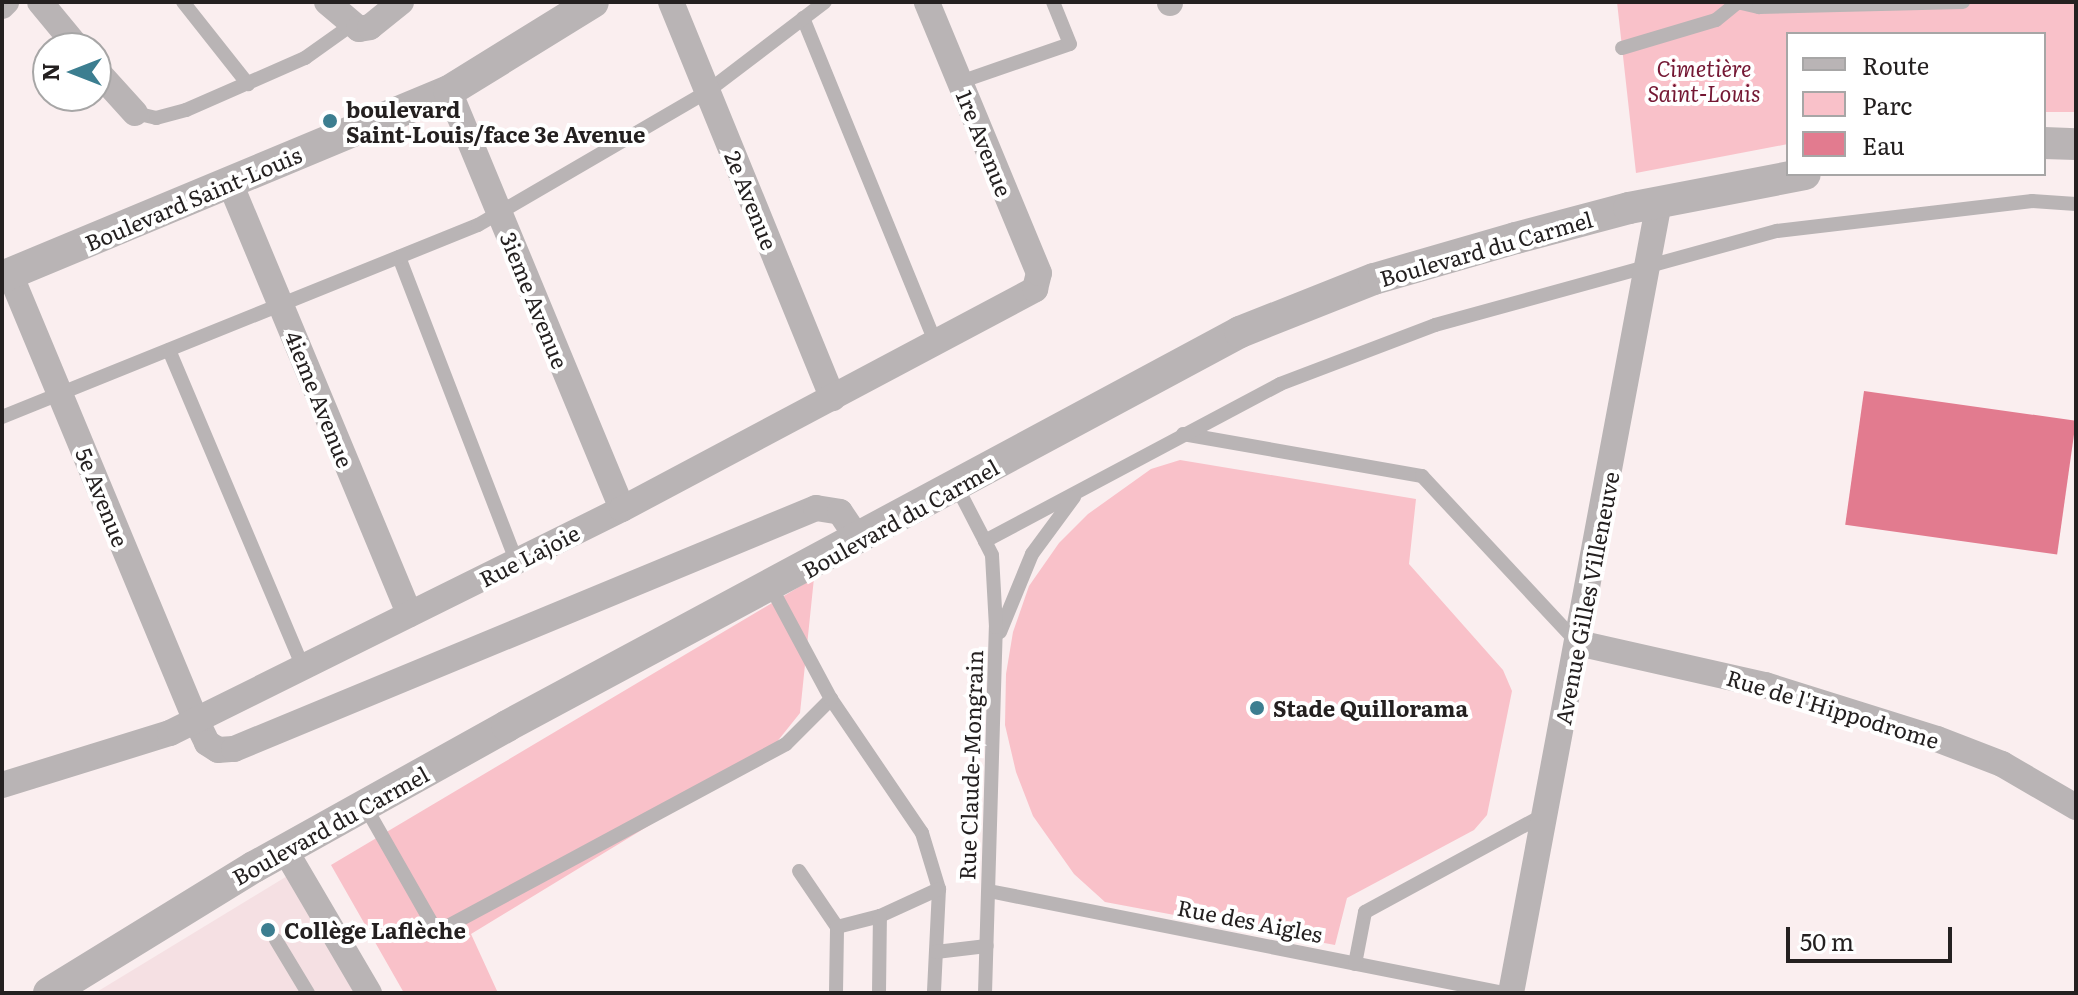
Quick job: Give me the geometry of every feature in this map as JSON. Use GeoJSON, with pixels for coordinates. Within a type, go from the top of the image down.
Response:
{"type":"FeatureCollection","features":[{"type":"Feature","properties":{"kind":"street"},"geometry":{"type":"LineString","coordinates":[[40,2],[65,32]]}},
{"type":"Feature","properties":{"kind":"street"},"geometry":{"type":"LineString","coordinates":[[327,2],[355,28],[401,2]]}},
{"type":"Feature","properties":{"kind":"street","name":"Boulevard Saint-Louis"},"geometry":{"type":"LineString","coordinates":[[6,276],[449,91],[593,2]]}},
{"type":"Feature","properties":{"kind":"street","name":"2e Avenue"},"geometry":{"type":"LineString","coordinates":[[671,2],[833,398]]}},
{"type":"Feature","properties":{"kind":"street","name":"1re Avenue"},"geometry":{"type":"LineString","coordinates":[[927,2],[1039,273],[1039,284]]}},
{"type":"Feature","properties":{"kind":"street"},"geometry":{"type":"LineString","coordinates":[[112,88],[135,113]]}},
{"type":"Feature","properties":{"kind":"street","name":"3ieme Avenue"},"geometry":{"type":"LineString","coordinates":[[449,91],[622,509]]}},
{"type":"Feature","properties":{"kind":"street"},"geometry":{"type":"LineString","coordinates":[[2046,143],[2076,144]]}},
{"type":"Feature","properties":{"kind":"street","name":"Boulevard du Carmel"},"geometry":{"type":"LineString","coordinates":[[49,993],[285,850],[1240,332],[1315,300],[1412,267],[1659,202],[1795,176]]}},
{"type":"Feature","properties":{"kind":"street","name":"4ieme Avenue"},"geometry":{"type":"LineString","coordinates":[[230,183],[409,614]]}},
{"type":"Feature","properties":{"kind":"street","name":"Avenue Gilles Villeneuve"},"geometry":{"type":"LineString","coordinates":[[1511,993],[1649,269],[1659,202]]}},
{"type":"Feature","properties":{"kind":"street","name":"5e Avenue"},"geometry":{"type":"LineString","coordinates":[[6,276],[61,393],[196,720],[210,746],[234,749],[816,508],[840,512],[859,540]]}},
{"type":"Feature","properties":{"kind":"street","name":"Rue Lajoie"},"geometry":{"type":"LineString","coordinates":[[2,785],[147,743],[196,720],[622,509],[936,344],[1039,284]]}},
{"type":"Feature","properties":{"kind":"street","name":"Rue de l'Hippodrome"},"geometry":{"type":"LineString","coordinates":[[1578,643],[1765,685],[1948,743],[2002,764],[2076,807]]}},
{"type":"Feature","properties":{"kind":"street"},"geometry":{"type":"LineString","coordinates":[[285,850],[369,993]]}},
{"type":"Feature","properties":{"kind":"lane"},"geometry":{"type":"LineString","coordinates":[[183,2],[248,84]]}},
{"type":"Feature","properties":{"kind":"lane"},"geometry":{"type":"LineString","coordinates":[[2,417],[399,257],[499,213],[708,91],[825,2]]}},
{"type":"Feature","properties":{"kind":"lane"},"geometry":{"type":"LineString","coordinates":[[960,82],[1070,44],[1053,2]]}},
{"type":"Feature","properties":{"kind":"lane"},"geometry":{"type":"LineString","coordinates":[[1622,48],[1716,20],[1737,2],[1759,7],[1963,2]]}},
{"type":"Feature","properties":{"kind":"lane"},"geometry":{"type":"LineString","coordinates":[[803,18],[936,344]]}},
{"type":"Feature","properties":{"kind":"lane"},"geometry":{"type":"LineString","coordinates":[[135,113],[169,116],[248,84],[324,48],[355,28]]}},
{"type":"Feature","properties":{"kind":"lane"},"geometry":{"type":"LineString","coordinates":[[985,541],[1280,384],[1435,325],[1649,269],[1777,231],[2032,201],[2076,204]]}},
{"type":"Feature","properties":{"kind":"lane"},"geometry":{"type":"LineString","coordinates":[[399,257],[516,561]]}},
{"type":"Feature","properties":{"kind":"lane"},"geometry":{"type":"LineString","coordinates":[[169,350],[303,667]]}},
{"type":"Feature","properties":{"kind":"lane"},"geometry":{"type":"LineString","coordinates":[[1183,434],[1422,476],[1578,643]]}},
{"type":"Feature","properties":{"kind":"lane","name":"Rue Claude-Mongrain"},"geometry":{"type":"LineString","coordinates":[[957,487],[992,555],[995,649],[985,993]]}},
{"type":"Feature","properties":{"kind":"lane"},"geometry":{"type":"LineString","coordinates":[[995,649],[1032,554],[1083,488]]}},
{"type":"Feature","properties":{"kind":"lane"},"geometry":{"type":"LineString","coordinates":[[771,587],[831,699],[916,822],[939,889],[934,993]]}},
{"type":"Feature","properties":{"kind":"lane"},"geometry":{"type":"LineString","coordinates":[[365,806],[437,932],[786,744],[831,699]]}},
{"type":"Feature","properties":{"kind":"lane"},"geometry":{"type":"LineString","coordinates":[[1355,964],[1365,912],[1544,815]]}},
{"type":"Feature","properties":{"kind":"lane"},"geometry":{"type":"LineString","coordinates":[[799,871],[837,927],[836,993]]}},
{"type":"Feature","properties":{"kind":"lane"},"geometry":{"type":"LineString","coordinates":[[837,927],[880,916],[939,889]]}},
{"type":"Feature","properties":{"kind":"lane","name":"Rue des Aigles"},"geometry":{"type":"LineString","coordinates":[[989,891],[1503,993]]}},
{"type":"Feature","properties":{"kind":"lane"},"geometry":{"type":"LineString","coordinates":[[879,993],[880,916]]}},
{"type":"Feature","properties":{"kind":"lane"},"geometry":{"type":"LineString","coordinates":[[276,940],[308,993]]}},
{"type":"Feature","properties":{"kind":"lane"},"geometry":{"type":"LineString","coordinates":[[936,952],[987,946]]}},
{"type":"Feature","properties":{"kind":"shaded area","name":"Collège Laflèche"},"geometry":{"type":"Polygon","coordinates":[[[302,867],[372,993],[95,993],[302,867]]]}},
{"type":"Feature","properties":{"kind":"green space","name":"Cimetière Saint-Louis"},"geometry":{"type":"Polygon","coordinates":[[[1617,2],[2076,2],[2076,112],[2046,112],[2046,32],[1786,32],[1786,144],[1636,173],[1617,2]]]}},
{"type":"Feature","properties":{"kind":"green space","name":"Stade Quillorama"},"geometry":{"type":"Polygon","coordinates":[[[1180,460],[1416,499],[1409,564],[1503,670],[1512,691],[1487,815],[1474,830],[1347,898],[1335,945],[1105,902],[1074,874],[1033,816],[1016,772],[1005,725],[1006,674],[1013,632],[1029,586],[1059,543],[1088,514],[1151,469],[1180,460]]]}},
{"type":"Feature","properties":{"kind":"green space"},"geometry":{"type":"Polygon","coordinates":[[[814,578],[800,713],[768,753],[471,934],[498,993],[404,993],[331,865],[814,578]]]}},
{"type":"Feature","properties":{"kind":"water"},"geometry":{"type":"Polygon","coordinates":[[[1864,391],[2076,421],[2057,554],[1845,525],[1864,391]]]}},
{"type":"Feature","properties":{"kind":"place","name":"boulevard Saint-Louis/face 3e Avenue"},"geometry":{"type":"Point","coordinates":[330,121]}},
{"type":"Feature","properties":{"kind":"place","name":"Stade Quillorama"},"geometry":{"type":"Point","coordinates":[1257,708]}},
{"type":"Feature","properties":{"kind":"place","name":"Collège Laflèche"},"geometry":{"type":"Point","coordinates":[268,930]}}]}
